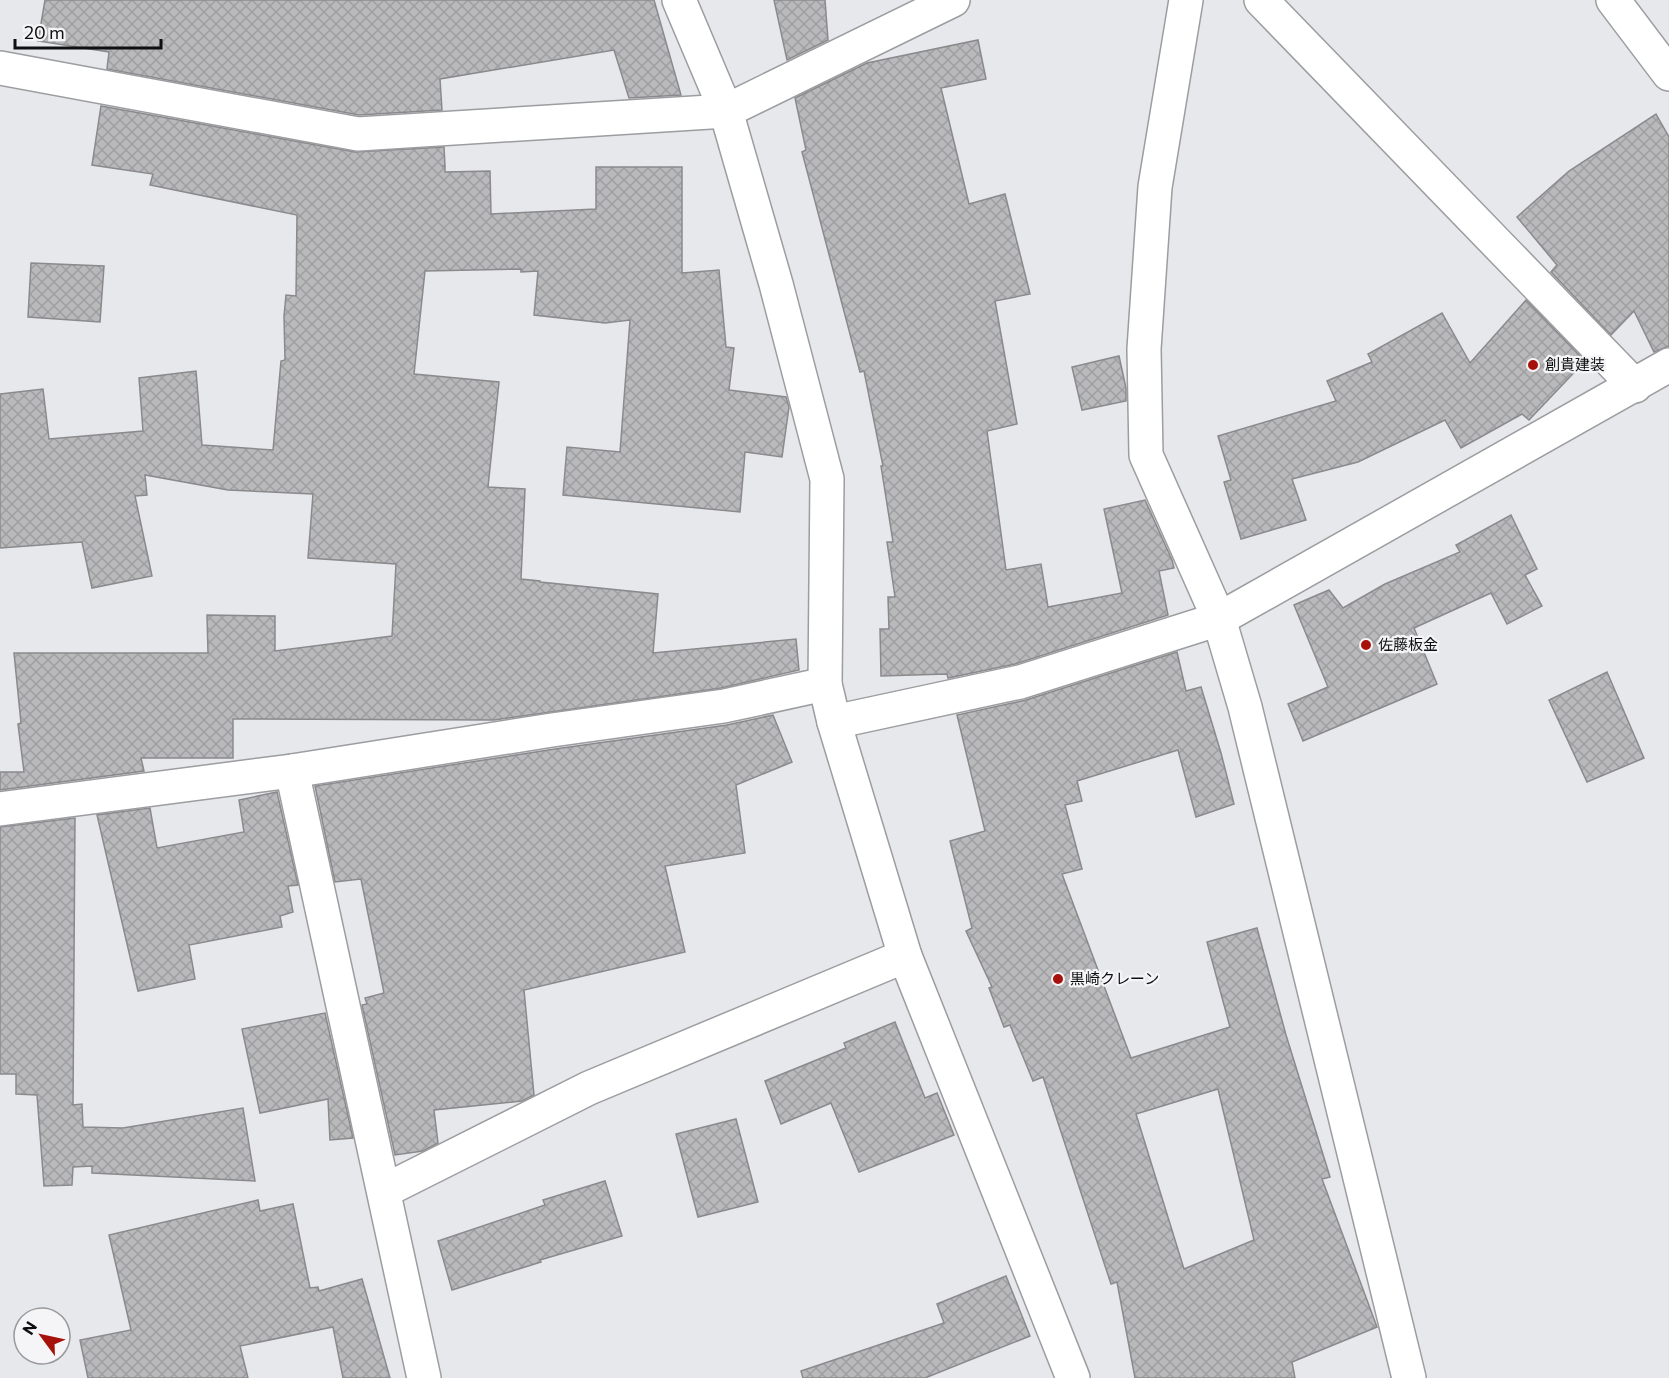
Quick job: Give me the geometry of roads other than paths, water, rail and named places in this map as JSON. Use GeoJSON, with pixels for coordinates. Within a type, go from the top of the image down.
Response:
{"type":"FeatureCollection","features":[{"type":"Feature","properties":{"kind":"street"},"geometry":{"type":"LineString","coordinates":[[679,0],[726,111],[779,295],[827,479],[825,684],[834,722],[905,956],[1073,1378]]}},
{"type":"Feature","properties":{"kind":"street"},"geometry":{"type":"LineString","coordinates":[[0,68],[358,134],[726,111],[953,0]]}},
{"type":"Feature","properties":{"kind":"street"},"geometry":{"type":"LineString","coordinates":[[1186,0],[1155,187],[1144,349],[1146,455],[1219,619],[1245,707],[1409,1378]]}},
{"type":"Feature","properties":{"kind":"street"},"geometry":{"type":"LineString","coordinates":[[1261,0],[1635,386]]}},
{"type":"Feature","properties":{"kind":"street"},"geometry":{"type":"LineString","coordinates":[[1613,0],[1669,74]]}},
{"type":"Feature","properties":{"kind":"street"},"geometry":{"type":"LineString","coordinates":[[834,722],[1020,682],[1219,619],[1669,365]]}},
{"type":"Feature","properties":{"kind":"street"},"geometry":{"type":"LineString","coordinates":[[0,808],[292,771],[723,706],[825,684]]}},
{"type":"Feature","properties":{"kind":"street"},"geometry":{"type":"LineString","coordinates":[[292,771],[424,1378]]}},
{"type":"Feature","properties":{"kind":"street"},"geometry":{"type":"LineString","coordinates":[[384,1191],[589,1088],[905,956]]}},
{"type":"Feature","properties":{"kind":"place","name":"創貴建装"},"geometry":{"type":"Point","coordinates":[1533,365]}},
{"type":"Feature","properties":{"kind":"place","name":"佐藤板金"},"geometry":{"type":"Point","coordinates":[1366,645]}},
{"type":"Feature","properties":{"kind":"place","name":"黒崎クレーン"},"geometry":{"type":"Point","coordinates":[1058,979]}}]}
